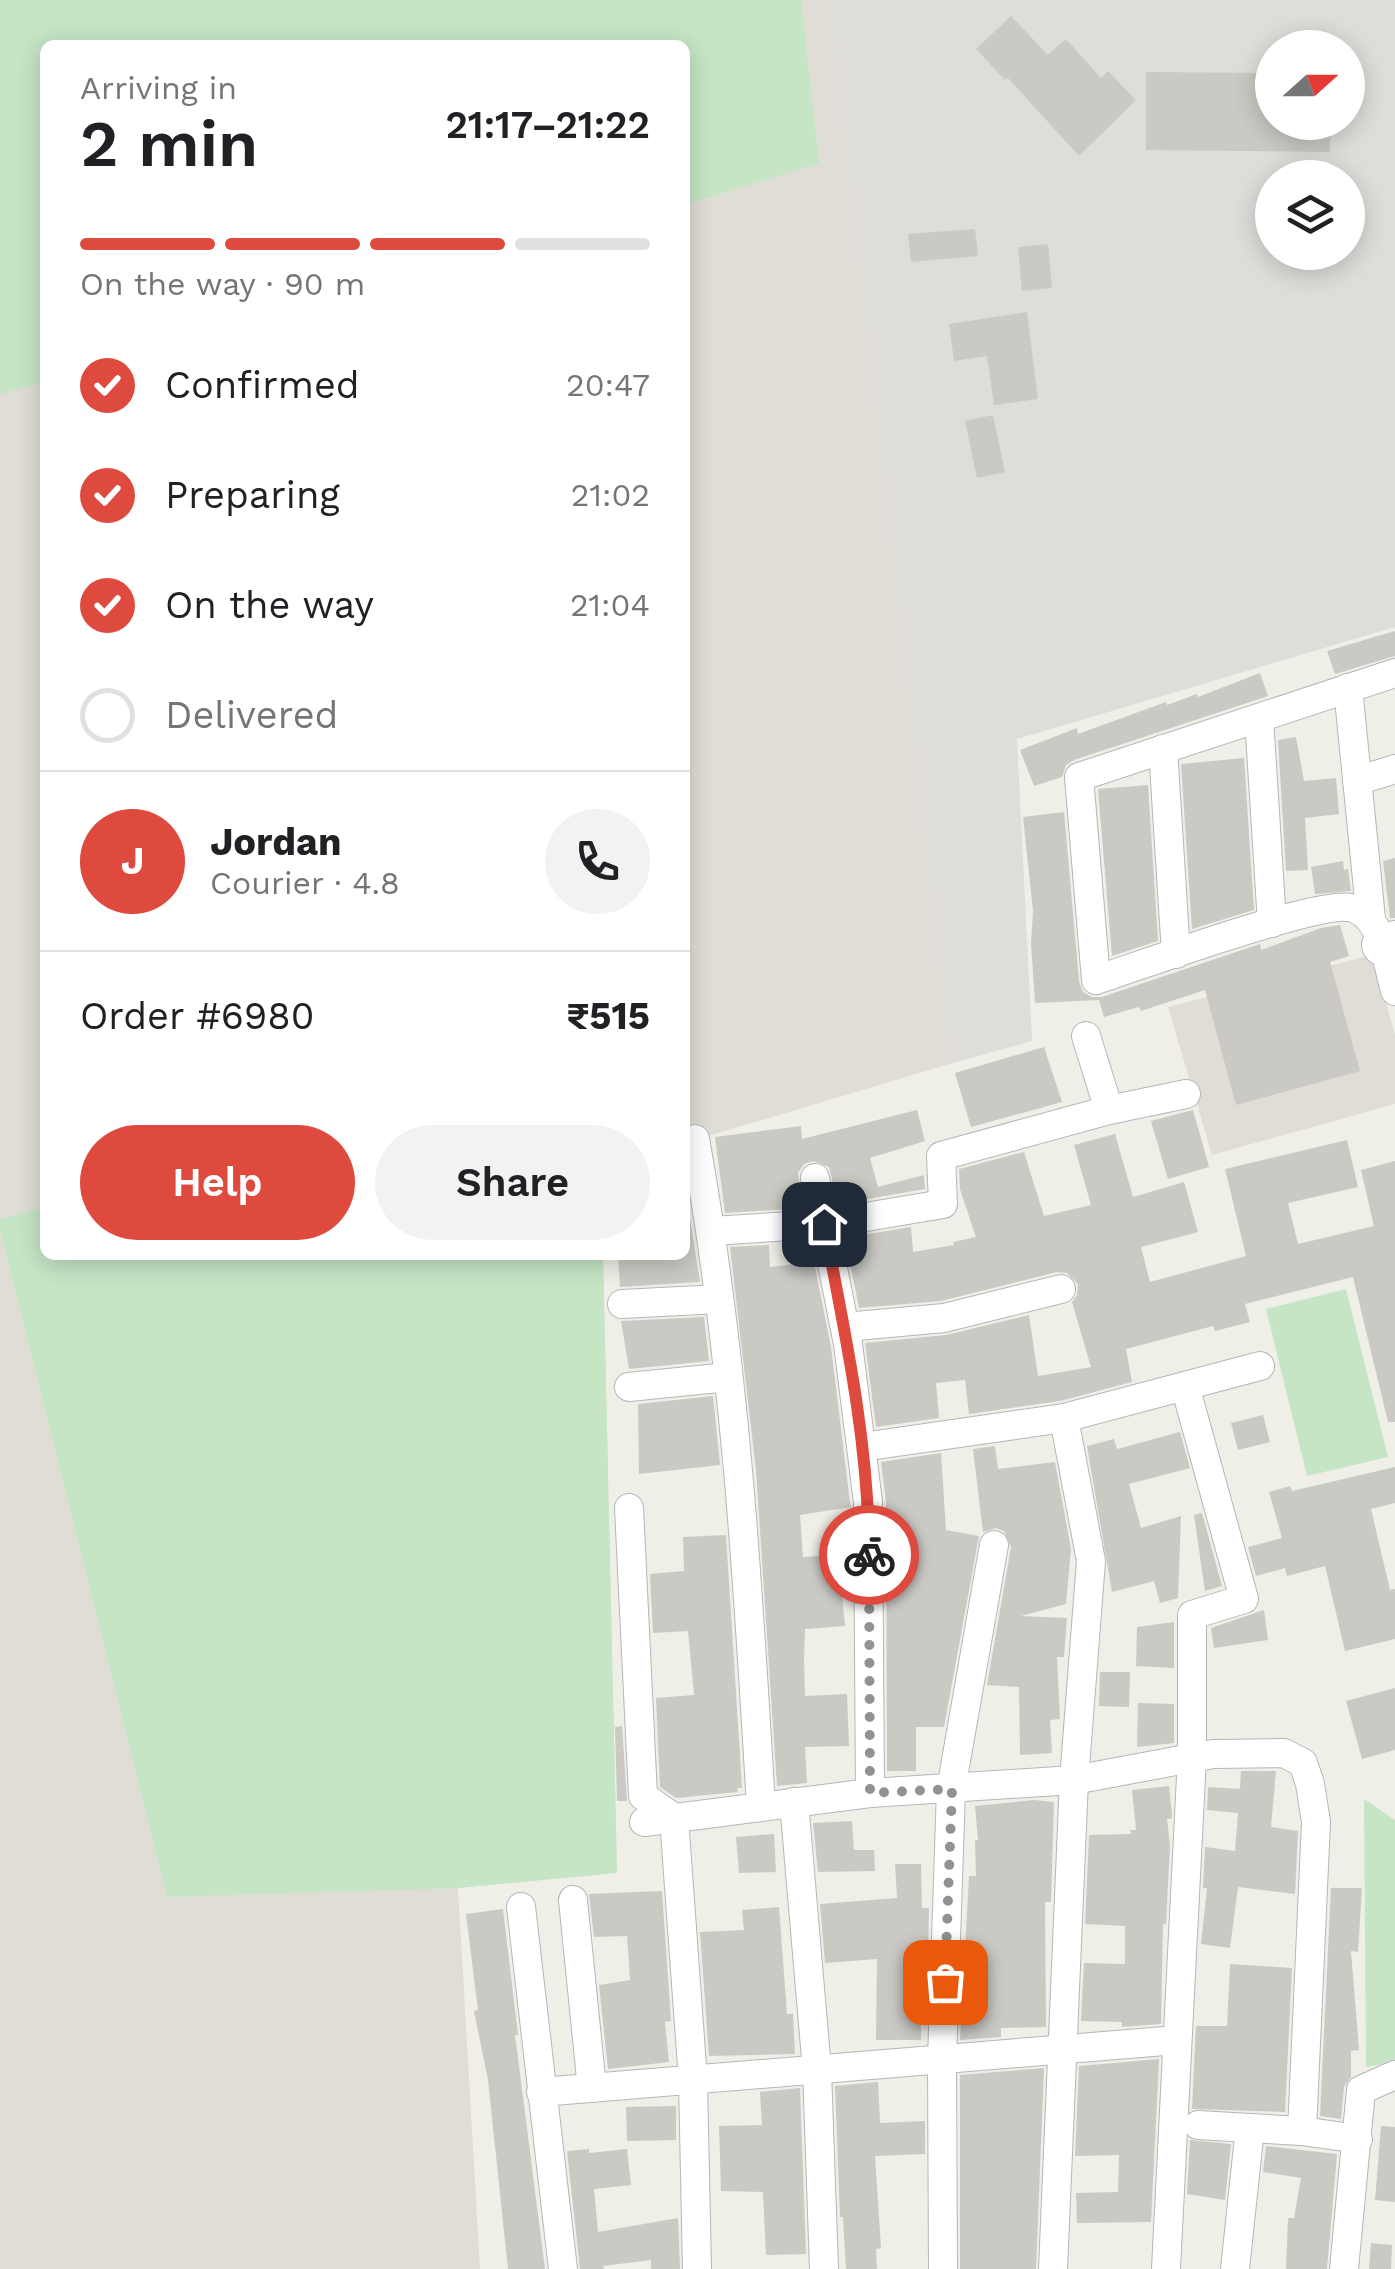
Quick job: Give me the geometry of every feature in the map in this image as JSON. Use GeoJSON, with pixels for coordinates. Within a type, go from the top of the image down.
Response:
{"type":"FeatureCollection","features":[{"type":"Feature","properties":{"kind":"street"},"geometry":{"type":"LineString","coordinates":[[1383,935],[1356,909],[1342,906],[1272,923],[1096,980],[1079,776],[1395,673]]}},
{"type":"Feature","properties":{"kind":"street"},"geometry":{"type":"LineString","coordinates":[[1348,688],[1358,781],[1395,990]]}},
{"type":"Feature","properties":{"kind":"street"},"geometry":{"type":"LineString","coordinates":[[1259,718],[1272,923]]}},
{"type":"Feature","properties":{"kind":"street"},"geometry":{"type":"LineString","coordinates":[[1163,749],[1176,954]]}},
{"type":"Feature","properties":{"kind":"street"},"geometry":{"type":"LineString","coordinates":[[1358,781],[1395,769]]}},
{"type":"Feature","properties":{"kind":"street"},"geometry":{"type":"LineString","coordinates":[[1086,1036],[1110,1110]]}},
{"type":"Feature","properties":{"kind":"street"},"geometry":{"type":"LineString","coordinates":[[702,1221],[824,1224],[943,1204],[942,1156],[1110,1110],[1186,1094]]}},
{"type":"Feature","properties":{"kind":"street"},"geometry":{"type":"LineString","coordinates":[[695,1139],[702,1221],[719,1298],[744,1508],[761,1807]]}},
{"type":"Feature","properties":{"kind":"street"},"geometry":{"type":"LineString","coordinates":[[815,1178],[845,1327],[868,1502],[870,1793]]}},
{"type":"Feature","properties":{"kind":"street"},"geometry":{"type":"LineString","coordinates":[[845,1327],[944,1318],[1061,1290]]}},
{"type":"Feature","properties":{"kind":"street"},"geometry":{"type":"LineString","coordinates":[[622,1304],[719,1298]]}},
{"type":"Feature","properties":{"kind":"street"},"geometry":{"type":"LineString","coordinates":[[862,1447],[1064,1418],[1260,1366]]}},
{"type":"Feature","properties":{"kind":"street"},"geometry":{"type":"LineString","coordinates":[[629,1387],[728,1377]]}},
{"type":"Feature","properties":{"kind":"street"},"geometry":{"type":"LineString","coordinates":[[1166,2269],[1192,1757],[1192,1615],[1244,1599],[1185,1386]]}},
{"type":"Feature","properties":{"kind":"street"},"geometry":{"type":"LineString","coordinates":[[1053,2269],[1074,1780],[1091,1562],[1064,1418]]}},
{"type":"Feature","properties":{"kind":"street"},"geometry":{"type":"LineString","coordinates":[[628,1508],[643,1796],[674,1818]]}},
{"type":"Feature","properties":{"kind":"street"},"geometry":{"type":"LineString","coordinates":[[943,2269],[942,2060],[952,1789],[994,1545]]}},
{"type":"Feature","properties":{"kind":"street"},"geometry":{"type":"LineString","coordinates":[[644,1822],[870,1793],[1074,1780],[1192,1757],[1284,1753],[1303,1763],[1316,1822],[1302,2131]]}},
{"type":"Feature","properties":{"kind":"street"},"geometry":{"type":"LineString","coordinates":[[794,1802],[816,2070],[824,2269]]}},
{"type":"Feature","properties":{"kind":"street"},"geometry":{"type":"LineString","coordinates":[[674,1818],[693,2080],[697,2269]]}},
{"type":"Feature","properties":{"kind":"street"},"geometry":{"type":"LineString","coordinates":[[573,1900],[592,2088]]}},
{"type":"Feature","properties":{"kind":"street"},"geometry":{"type":"LineString","coordinates":[[521,1907],[563,2269]]}},
{"type":"Feature","properties":{"kind":"street"},"geometry":{"type":"LineString","coordinates":[[541,2092],[1177,2040]]}},
{"type":"Feature","properties":{"kind":"street"},"geometry":{"type":"LineString","coordinates":[[1344,2269],[1361,2090],[1395,2076]]}},
{"type":"Feature","properties":{"kind":"street"},"geometry":{"type":"LineString","coordinates":[[1198,2125],[1302,2131],[1358,2139]]}},
{"type":"Feature","properties":{"kind":"street"},"geometry":{"type":"LineString","coordinates":[[1235,2269],[1250,2128]]}},
{"type":"Feature","properties":{"kind":"shaded area"},"geometry":{"type":"Polygon","coordinates":[[[0,0],[828,0],[949,1064],[690,1142],[690,40],[40,40],[40,1260],[603,1260],[617,1872],[458,1888],[480,2269],[0,2269],[0,0]]]}},
{"type":"Feature","properties":{"kind":"shaded area"},"geometry":{"type":"Polygon","coordinates":[[[828,0],[1395,0],[1395,627],[1017,739],[1032,1041],[949,1064],[828,0]]]}},
{"type":"Feature","properties":{"kind":"shaded area"},"geometry":{"type":"Polygon","coordinates":[[[1372,955],[1395,1035],[1395,1104],[1212,1155],[1168,1007],[1372,955]]]}},
{"type":"Feature","properties":{"kind":"green space"},"geometry":{"type":"Polygon","coordinates":[[[0,0],[801,0],[819,163],[690,203],[690,40],[40,40],[40,383],[0,394],[0,0]]]}},
{"type":"Feature","properties":{"kind":"green space"},"geometry":{"type":"Polygon","coordinates":[[[40,1208],[40,1260],[603,1260],[617,1873],[458,1888],[167,1897],[0,1219],[40,1208]]]}},
{"type":"Feature","properties":{"kind":"green space"},"geometry":{"type":"Polygon","coordinates":[[[1346,1289],[1388,1457],[1307,1476],[1266,1309],[1346,1289]]]}},
{"type":"Feature","properties":{"kind":"green space"},"geometry":{"type":"Polygon","coordinates":[[[1364,1799],[1395,1820],[1395,2062],[1366,2067],[1364,1799]]]}},
{"type":"Feature","properties":{"kind":"building"},"geometry":{"type":"Polygon","coordinates":[[[1011,16],[1048,55],[1066,39],[1101,78],[1108,71],[1136,100],[1079,156],[976,49],[1011,16]]]}},
{"type":"Feature","properties":{"kind":"building"},"geometry":{"type":"Polygon","coordinates":[[[1146,72],[1255,73],[1255,140],[1330,140],[1330,152],[1146,150],[1146,72]]]}},
{"type":"Feature","properties":{"kind":"building"},"geometry":{"type":"Polygon","coordinates":[[[975,229],[978,256],[911,262],[908,234],[975,229]]]}},
{"type":"Feature","properties":{"kind":"building"},"geometry":{"type":"Polygon","coordinates":[[[1048,244],[1052,288],[1022,291],[1018,247],[1048,244]]]}},
{"type":"Feature","properties":{"kind":"building"},"geometry":{"type":"Polygon","coordinates":[[[1027,312],[1038,399],[994,405],[987,356],[954,361],[949,324],[1027,312]]]}},
{"type":"Feature","properties":{"kind":"building"},"geometry":{"type":"Polygon","coordinates":[[[993,415],[1005,472],[977,478],[965,421],[993,415]]]}},
{"type":"Feature","properties":{"kind":"building"},"geometry":{"type":"Polygon","coordinates":[[[1395,631],[1395,656],[1335,674],[1327,651],[1395,631]]]}},
{"type":"Feature","properties":{"kind":"building"},"geometry":{"type":"Polygon","coordinates":[[[1260,673],[1268,696],[1074,760],[1066,765],[1062,777],[1034,786],[1020,750],[1077,728],[1078,734],[1166,702],[1167,705],[1197,694],[1198,697],[1260,673]]]}},
{"type":"Feature","properties":{"kind":"building"},"geometry":{"type":"Polygon","coordinates":[[[1296,737],[1304,781],[1336,778],[1339,814],[1305,818],[1308,870],[1286,871],[1278,740],[1296,737]]]}},
{"type":"Feature","properties":{"kind":"building"},"geometry":{"type":"Polygon","coordinates":[[[1244,758],[1254,910],[1192,929],[1181,764],[1244,758]]]}},
{"type":"Feature","properties":{"kind":"building"},"geometry":{"type":"Polygon","coordinates":[[[1148,785],[1158,941],[1112,956],[1098,789],[1148,785]]]}},
{"type":"Feature","properties":{"kind":"building"},"geometry":{"type":"Polygon","coordinates":[[[1064,812],[1083,992],[1102,997],[1260,944],[1261,950],[1340,925],[1349,956],[1330,962],[1360,1071],[1236,1105],[1205,990],[1141,1011],[1139,1007],[1104,1017],[1099,1000],[1035,1003],[1033,911],[1023,817],[1064,812]]]}},
{"type":"Feature","properties":{"kind":"building"},"geometry":{"type":"Polygon","coordinates":[[[1395,858],[1395,918],[1390,918],[1383,861],[1395,858]]]}},
{"type":"Feature","properties":{"kind":"building"},"geometry":{"type":"Polygon","coordinates":[[[1343,861],[1351,891],[1315,894],[1311,867],[1343,861]]]}},
{"type":"Feature","properties":{"kind":"building"},"geometry":{"type":"Polygon","coordinates":[[[1044,1047],[1062,1102],[971,1127],[955,1073],[1044,1047]]]}},
{"type":"Feature","properties":{"kind":"building"},"geometry":{"type":"Polygon","coordinates":[[[917,1110],[925,1141],[870,1158],[878,1187],[924,1175],[925,1189],[838,1204],[829,1167],[813,1161],[804,1164],[798,1173],[803,1208],[725,1213],[715,1137],[801,1126],[802,1139],[917,1110]]]}},
{"type":"Feature","properties":{"kind":"building"},"geometry":{"type":"Polygon","coordinates":[[[1193,1110],[1209,1167],[1168,1179],[1151,1121],[1193,1110]]]}},
{"type":"Feature","properties":{"kind":"building"},"geometry":{"type":"Polygon","coordinates":[[[1115,1134],[1133,1197],[1184,1182],[1198,1232],[1141,1247],[1150,1282],[1246,1256],[1225,1169],[1347,1140],[1358,1187],[1288,1203],[1298,1244],[1374,1226],[1361,1170],[1395,1161],[1395,1422],[1388,1422],[1353,1277],[1245,1304],[1250,1322],[1215,1331],[1213,1326],[1126,1349],[1132,1382],[1060,1401],[969,1414],[965,1380],[936,1383],[939,1418],[876,1427],[865,1343],[946,1335],[1029,1315],[1038,1376],[1091,1367],[1072,1302],[1078,1284],[1067,1273],[1057,1272],[941,1301],[859,1308],[849,1257],[850,1237],[911,1227],[913,1252],[976,1237],[960,1189],[959,1169],[1024,1152],[1044,1216],[1091,1205],[1074,1145],[1115,1134]]]}},
{"type":"Feature","properties":{"kind":"building"},"geometry":{"type":"Polygon","coordinates":[[[690,1218],[700,1282],[620,1287],[618,1260],[690,1260],[690,1218]]]}},
{"type":"Feature","properties":{"kind":"building"},"geometry":{"type":"Polygon","coordinates":[[[769,1245],[770,1267],[814,1262],[831,1347],[851,1507],[800,1515],[803,1557],[851,1554],[851,1595],[842,1595],[845,1626],[805,1629],[804,1659],[805,1696],[847,1694],[849,1746],[805,1747],[807,1783],[777,1786],[756,1470],[730,1247],[769,1245]]]}},
{"type":"Feature","properties":{"kind":"building"},"geometry":{"type":"Polygon","coordinates":[[[704,1317],[709,1361],[629,1369],[621,1321],[704,1317]]]}},
{"type":"Feature","properties":{"kind":"building"},"geometry":{"type":"Polygon","coordinates":[[[713,1396],[720,1465],[639,1474],[638,1404],[713,1396]]]}},
{"type":"Feature","properties":{"kind":"building"},"geometry":{"type":"Polygon","coordinates":[[[1263,1415],[1270,1442],[1238,1450],[1231,1423],[1263,1415]]]}},
{"type":"Feature","properties":{"kind":"building"},"geometry":{"type":"Polygon","coordinates":[[[1180,1432],[1190,1468],[1129,1484],[1141,1528],[1181,1516],[1178,1598],[1160,1603],[1154,1581],[1112,1592],[1087,1446],[1114,1439],[1117,1449],[1180,1432]]]}},
{"type":"Feature","properties":{"kind":"building"},"geometry":{"type":"Polygon","coordinates":[[[995,1446],[998,1469],[1055,1462],[1071,1549],[1066,1604],[1021,1616],[1067,1618],[1064,1657],[1057,1657],[1060,1719],[1050,1720],[1052,1753],[1020,1755],[1019,1687],[987,1685],[1011,1547],[1004,1531],[996,1528],[983,1532],[973,1449],[995,1446]]]}},
{"type":"Feature","properties":{"kind":"building"},"geometry":{"type":"Polygon","coordinates":[[[941,1453],[946,1530],[979,1536],[944,1727],[916,1727],[916,1771],[887,1771],[886,1502],[881,1462],[941,1453]]]}},
{"type":"Feature","properties":{"kind":"building"},"geometry":{"type":"Polygon","coordinates":[[[1395,1467],[1395,1503],[1371,1509],[1390,1590],[1395,1589],[1395,1639],[1345,1651],[1325,1566],[1287,1576],[1285,1568],[1256,1576],[1248,1547],[1282,1538],[1269,1492],[1290,1486],[1292,1491],[1395,1467]]]}},
{"type":"Feature","properties":{"kind":"building"},"geometry":{"type":"Polygon","coordinates":[[[1202,1513],[1222,1586],[1205,1591],[1194,1515],[1202,1513]]]}},
{"type":"Feature","properties":{"kind":"building"},"geometry":{"type":"Polygon","coordinates":[[[726,1535],[742,1788],[737,1788],[738,1792],[676,1798],[660,1787],[656,1698],[694,1695],[688,1631],[653,1633],[650,1574],[684,1571],[683,1537],[726,1535]]]}},
{"type":"Feature","properties":{"kind":"building"},"geometry":{"type":"Polygon","coordinates":[[[1264,1610],[1268,1640],[1214,1648],[1211,1628],[1264,1610]]]}},
{"type":"Feature","properties":{"kind":"building"},"geometry":{"type":"Polygon","coordinates":[[[1174,1622],[1174,1668],[1136,1666],[1137,1627],[1174,1622]]]}},
{"type":"Feature","properties":{"kind":"building"},"geometry":{"type":"Polygon","coordinates":[[[1100,1672],[1130,1672],[1129,1707],[1099,1706],[1100,1672]]]}},
{"type":"Feature","properties":{"kind":"building"},"geometry":{"type":"Polygon","coordinates":[[[1395,1688],[1395,1750],[1362,1759],[1346,1701],[1395,1688]]]}},
{"type":"Feature","properties":{"kind":"building"},"geometry":{"type":"Polygon","coordinates":[[[1138,1703],[1174,1704],[1174,1743],[1137,1747],[1138,1703]]]}},
{"type":"Feature","properties":{"kind":"building"},"geometry":{"type":"Polygon","coordinates":[[[622,1726],[627,1801],[617,1801],[615,1727],[622,1726]]]}},
{"type":"Feature","properties":{"kind":"building"},"geometry":{"type":"Polygon","coordinates":[[[1241,1771],[1276,1771],[1271,1827],[1298,1831],[1295,1894],[1238,1887],[1230,1948],[1201,1944],[1207,1888],[1203,1888],[1205,1847],[1235,1851],[1238,1813],[1207,1810],[1208,1787],[1240,1789],[1241,1771]]]}},
{"type":"Feature","properties":{"kind":"building"},"geometry":{"type":"Polygon","coordinates":[[[1169,1786],[1172,1815],[1167,1819],[1170,1846],[1163,1924],[1161,2024],[1122,2027],[1122,2022],[1081,2021],[1084,1963],[1125,1964],[1125,1926],[1085,1924],[1089,1835],[1131,1834],[1130,1830],[1136,1830],[1132,1790],[1169,1786]]]}},
{"type":"Feature","properties":{"kind":"building"},"geometry":{"type":"Polygon","coordinates":[[[1034,1800],[1054,1802],[1051,1902],[1045,1902],[1046,2027],[1001,2028],[1001,2037],[960,2040],[969,1876],[976,1876],[975,1806],[1034,1800]]]}},
{"type":"Feature","properties":{"kind":"building"},"geometry":{"type":"Polygon","coordinates":[[[852,1821],[854,1850],[874,1850],[875,1871],[818,1872],[813,1823],[852,1821]]]}},
{"type":"Feature","properties":{"kind":"building"},"geometry":{"type":"Polygon","coordinates":[[[774,1834],[776,1872],[739,1873],[736,1837],[774,1834]]]}},
{"type":"Feature","properties":{"kind":"building"},"geometry":{"type":"Polygon","coordinates":[[[895,1864],[921,1864],[922,1908],[929,1908],[928,1951],[921,1951],[921,2040],[876,2040],[877,1959],[825,1963],[820,1904],[897,1898],[895,1864]]]}},
{"type":"Feature","properties":{"kind":"building"},"geometry":{"type":"Polygon","coordinates":[[[1331,1888],[1362,1888],[1358,1952],[1351,1951],[1359,2050],[1351,2051],[1351,2077],[1344,2087],[1341,2119],[1320,2116],[1331,1888]]]}},
{"type":"Feature","properties":{"kind":"building"},"geometry":{"type":"Polygon","coordinates":[[[662,1891],[671,2021],[665,2022],[669,2062],[608,2069],[599,1985],[630,1980],[627,1936],[594,1937],[589,1894],[662,1891]]]}},
{"type":"Feature","properties":{"kind":"building"},"geometry":{"type":"Polygon","coordinates":[[[779,1907],[787,2014],[793,2014],[795,2054],[709,2056],[700,1932],[744,1930],[742,1910],[779,1907]]]}},
{"type":"Feature","properties":{"kind":"building"},"geometry":{"type":"Polygon","coordinates":[[[503,1909],[545,2269],[508,2269],[488,2080],[474,2011],[478,2010],[466,1914],[503,1909]]]}},
{"type":"Feature","properties":{"kind":"building"},"geometry":{"type":"Polygon","coordinates":[[[1230,1964],[1292,1968],[1285,2112],[1192,2109],[1196,2026],[1227,2026],[1230,1964]]]}},
{"type":"Feature","properties":{"kind":"building"},"geometry":{"type":"Polygon","coordinates":[[[1159,2059],[1151,2222],[1077,2223],[1076,2193],[1118,2192],[1119,2155],[1075,2156],[1079,2066],[1159,2059]]]}},
{"type":"Feature","properties":{"kind":"building"},"geometry":{"type":"Polygon","coordinates":[[[1044,2068],[1036,2269],[960,2269],[960,2075],[1044,2068]]]}},
{"type":"Feature","properties":{"kind":"building"},"geometry":{"type":"Polygon","coordinates":[[[878,2082],[880,2123],[925,2121],[925,2154],[875,2156],[881,2248],[876,2249],[877,2269],[846,2269],[835,2086],[878,2082]]]}},
{"type":"Feature","properties":{"kind":"building"},"geometry":{"type":"Polygon","coordinates":[[[800,2088],[806,2254],[766,2255],[763,2192],[721,2191],[719,2126],[762,2125],[760,2092],[800,2088]]]}},
{"type":"Feature","properties":{"kind":"building"},"geometry":{"type":"Polygon","coordinates":[[[676,2106],[676,2140],[627,2141],[626,2107],[676,2106]]]}},
{"type":"Feature","properties":{"kind":"building"},"geometry":{"type":"Polygon","coordinates":[[[1381,2126],[1395,2127],[1395,2202],[1375,2200],[1381,2126]]]}},
{"type":"Feature","properties":{"kind":"building"},"geometry":{"type":"Polygon","coordinates":[[[1190,2140],[1231,2144],[1225,2200],[1187,2194],[1190,2140]]]}},
{"type":"Feature","properties":{"kind":"building"},"geometry":{"type":"Polygon","coordinates":[[[1266,2146],[1337,2154],[1327,2269],[1286,2269],[1288,2218],[1294,2218],[1301,2178],[1263,2172],[1266,2146]]]}},
{"type":"Feature","properties":{"kind":"building"},"geometry":{"type":"Polygon","coordinates":[[[589,2149],[589,2153],[627,2149],[631,2185],[594,2189],[598,2232],[678,2218],[680,2269],[651,2269],[651,2260],[603,2266],[604,2269],[580,2269],[567,2151],[589,2149]]]}},
{"type":"Feature","properties":{"kind":"building"},"geometry":{"type":"Polygon","coordinates":[[[1371,2243],[1392,2245],[1391,2269],[1369,2269],[1371,2243]]]}},
{"type":"Feature","properties":{"kind":"way so far"},"geometry":{"type":"LineString","coordinates":[[869,1555],[870,1793],[952,1789],[945,1982]]}},
{"type":"Feature","properties":{"kind":"route"},"geometry":{"type":"LineString","coordinates":[[824,1224],[848,1344],[868,1502],[869,1555]]}}]}
